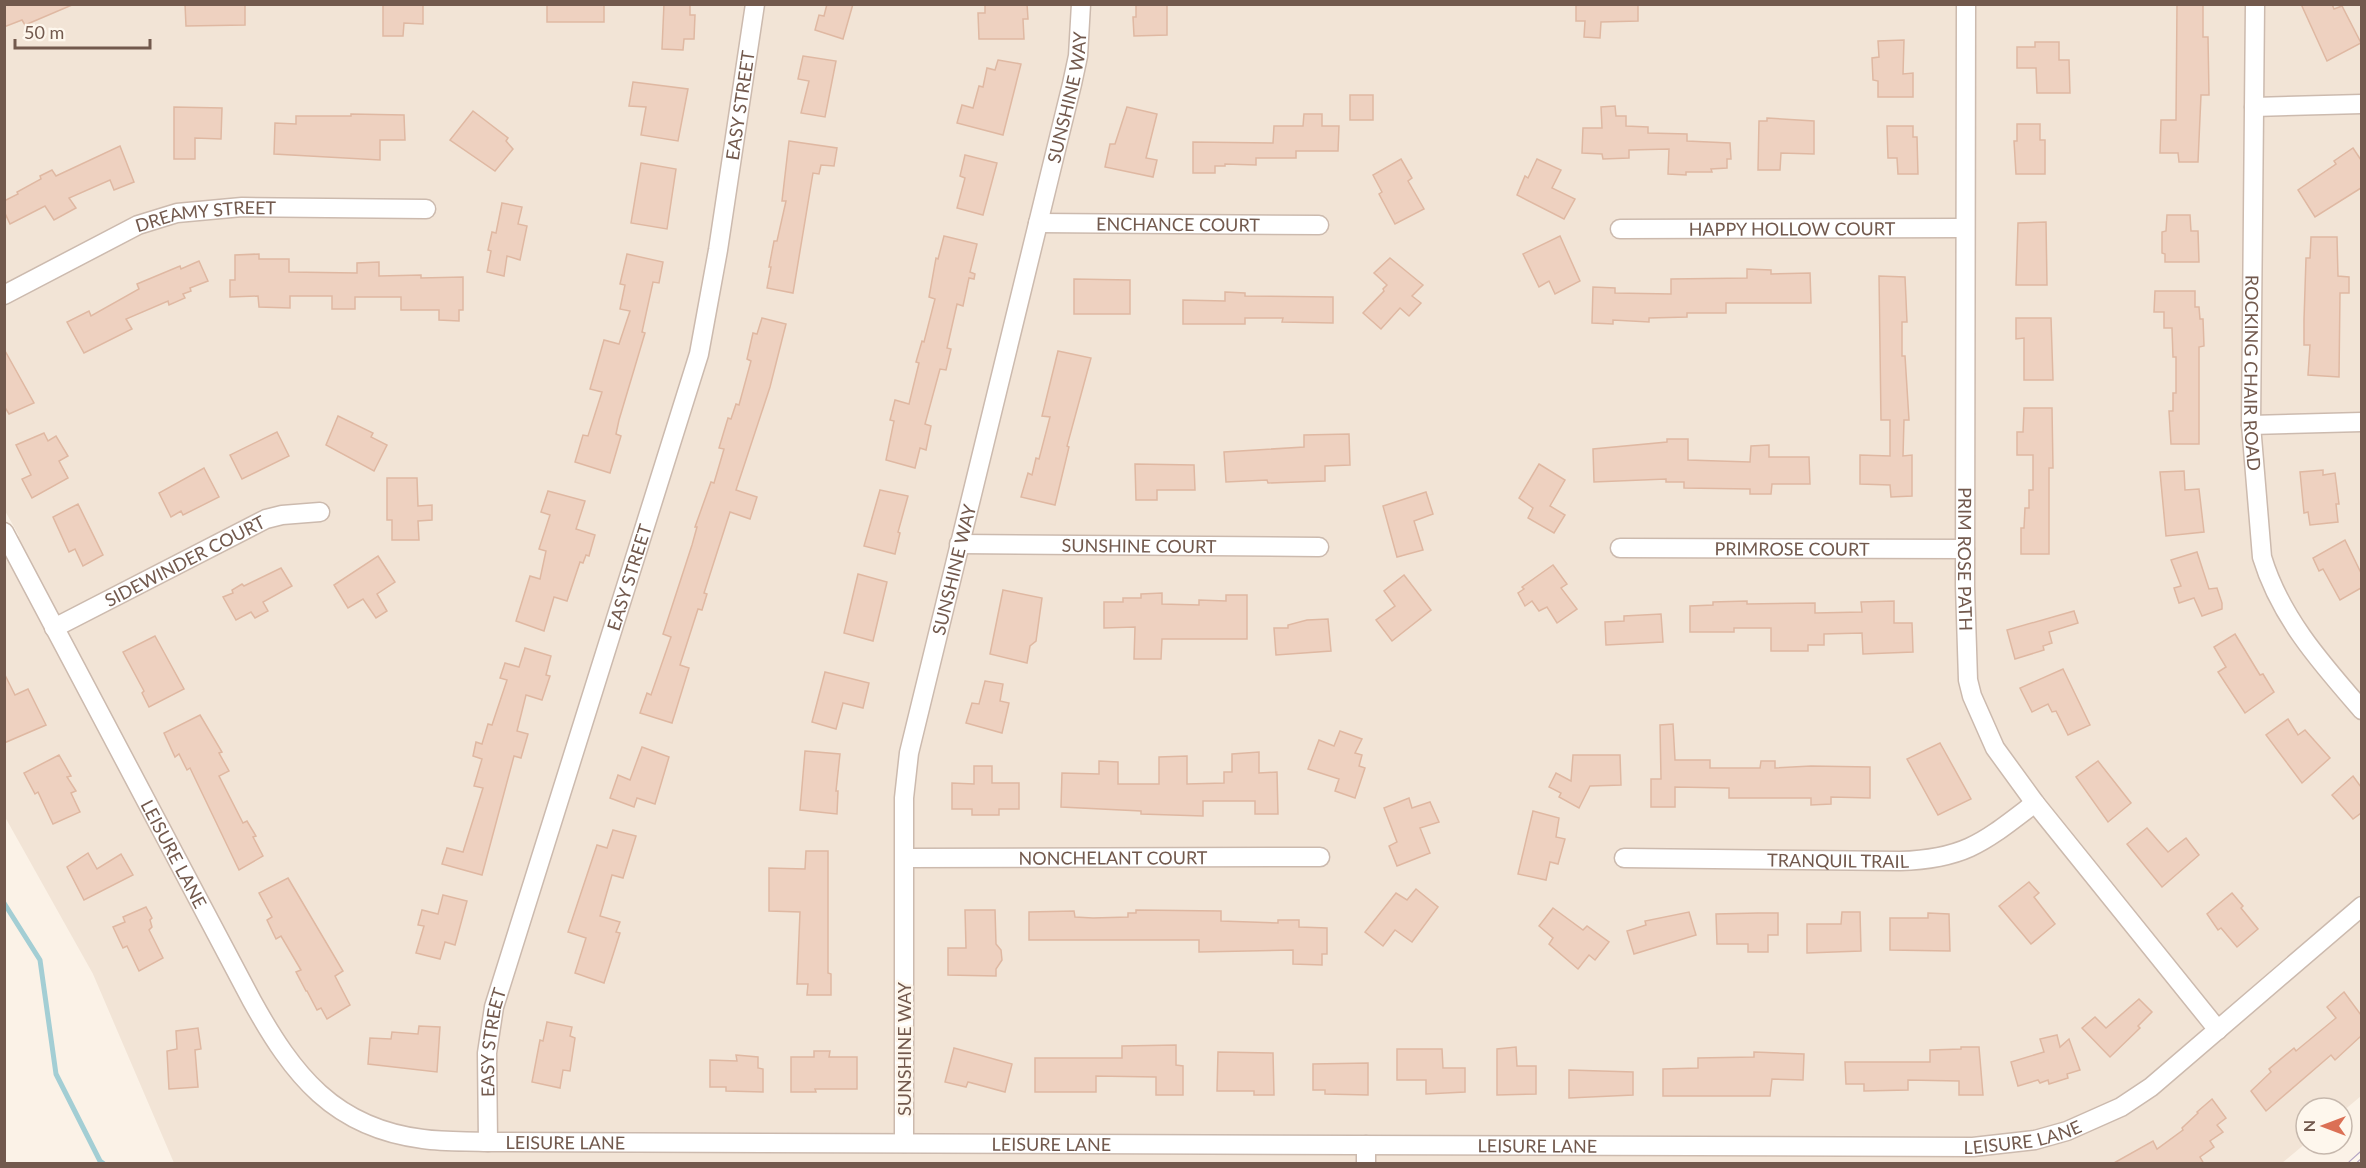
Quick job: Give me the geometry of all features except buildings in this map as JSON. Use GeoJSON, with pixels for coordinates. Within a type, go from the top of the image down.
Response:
{"type":"FeatureCollection","features":[{"type":"Feature","properties":{"kind":"street","name":"EASY STREET"},"geometry":{"type":"LineString","coordinates":[[488,1142],[487,1053],[494,1007],[699,354],[718,250],[755,4]]}},
{"type":"Feature","properties":{"kind":"street","name":"SUNSHINE WAY"},"geometry":{"type":"LineString","coordinates":[[904,1143],[904,798],[909,753],[1078,56],[1081,4]]}},
{"type":"Feature","properties":{"kind":"street","name":"PRIM ROSE PATH"},"geometry":{"type":"LineString","coordinates":[[1966,4],[1964,228],[1966,666],[1972,696],[1995,748],[2035,803],[2218,1030]]}},
{"type":"Feature","properties":{"kind":"street","name":"ROCKING CHAIR ROAD"},"geometry":{"type":"LineString","coordinates":[[2256,4],[2251,425],[2259,537],[2268,576],[2284,612],[2361,710]]}},
{"type":"Feature","properties":{"kind":"street"},"geometry":{"type":"LineString","coordinates":[[2254,107],[2361,104]]}},
{"type":"Feature","properties":{"kind":"street","name":"DREAMY STREET"},"geometry":{"type":"LineString","coordinates":[[4,295],[138,225],[177,213],[242,207],[426,208]]}},
{"type":"Feature","properties":{"kind":"street","name":"ENCHANCE COURT"},"geometry":{"type":"LineString","coordinates":[[1038,223],[1318,225]]}},
{"type":"Feature","properties":{"kind":"street","name":"HAPPY HOLLOW COURT"},"geometry":{"type":"LineString","coordinates":[[1620,229],[1964,228]]}},
{"type":"Feature","properties":{"kind":"street"},"geometry":{"type":"LineString","coordinates":[[2251,425],[2361,422]]}},
{"type":"Feature","properties":{"kind":"street","name":"SIDEWINDER COURT"},"geometry":{"type":"LineString","coordinates":[[54,628],[266,519],[282,515],[320,512]]}},
{"type":"Feature","properties":{"kind":"street","name":"LEISURE LANE"},"geometry":{"type":"LineString","coordinates":[[4,532],[282,1054],[308,1085],[328,1102],[369,1125],[395,1134],[424,1140],[1973,1147],[2034,1140],[2067,1131],[2121,1107],[2151,1087],[2361,906]]}},
{"type":"Feature","properties":{"kind":"street","name":"SUNSHINE COURT"},"geometry":{"type":"LineString","coordinates":[[959,544],[1319,547]]}},
{"type":"Feature","properties":{"kind":"street","name":"PRIMROSE COURT"},"geometry":{"type":"LineString","coordinates":[[1620,548],[1965,549]]}},
{"type":"Feature","properties":{"kind":"street","name":"TRANQUIL TRAIL"},"geometry":{"type":"LineString","coordinates":[[1624,858],[1900,861],[1941,858],[1971,848],[1991,837],[2035,803]]}},
{"type":"Feature","properties":{"kind":"street","name":"NONCHELANT COURT"},"geometry":{"type":"LineString","coordinates":[[905,858],[1320,857]]}},
{"type":"Feature","properties":{"kind":"street"},"geometry":{"type":"LineString","coordinates":[[1366,1145],[1366,1164]]}},
{"type":"Feature","properties":{"kind":"shaded area"},"geometry":{"type":"Polygon","coordinates":[[[4,5],[2361,5],[2361,1096],[2354,1102],[2354,1096],[2294,1096],[2294,1153],[2281,1164],[174,1163],[93,974],[5,817],[5,544],[19,536],[4,509],[4,5]]]}},
{"type":"Feature","properties":{"kind":"waterway"},"geometry":{"type":"LineString","coordinates":[[4,903],[40,960],[56,1074],[100,1161],[104,1164]]}},
{"type":"Feature","properties":{"kind":"railway"},"geometry":{"type":"LineString","coordinates":[[2351,1164],[2362,1154]]}}]}
